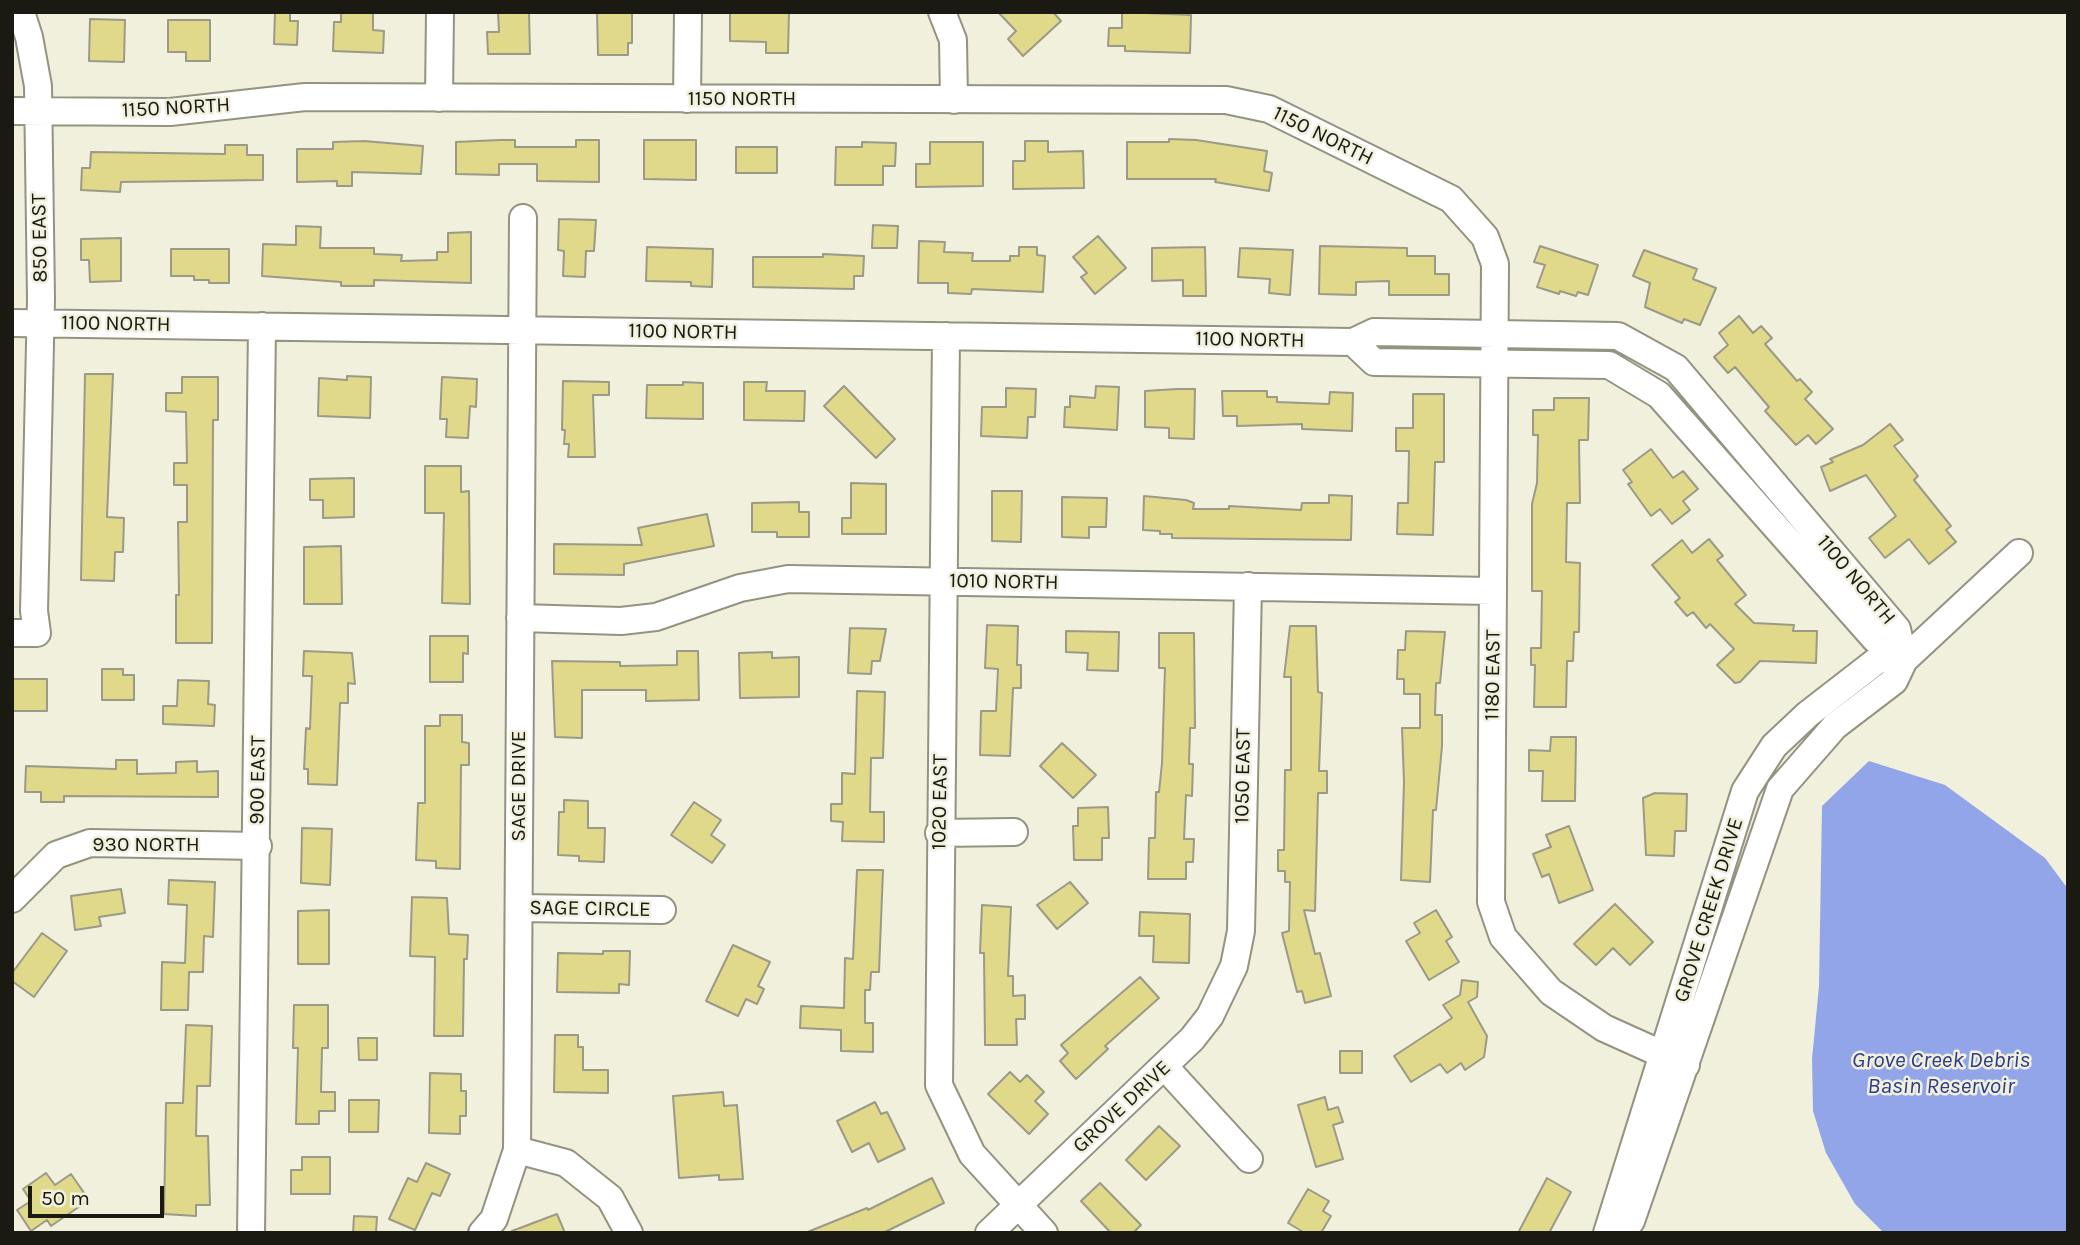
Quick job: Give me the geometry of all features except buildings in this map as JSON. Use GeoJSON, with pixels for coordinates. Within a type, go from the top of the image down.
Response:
{"type":"FeatureCollection","features":[{"type":"Feature","properties":{"kind":"street","name":"850 EAST"},"geometry":{"type":"LineString","coordinates":[[21,12],[29,37],[38,86],[39,111],[40,323],[34,611],[25,633]]}},
{"type":"Feature","properties":{"kind":"street"},"geometry":{"type":"LineString","coordinates":[[439,98],[440,12]]}},
{"type":"Feature","properties":{"kind":"street"},"geometry":{"type":"LineString","coordinates":[[687,99],[688,12]]}},
{"type":"Feature","properties":{"kind":"street"},"geometry":{"type":"LineString","coordinates":[[942,12],[953,40],[954,100]]}},
{"type":"Feature","properties":{"kind":"street","name":"1150 NORTH"},"geometry":{"type":"LineString","coordinates":[[12,111],[170,112],[305,97],[1226,100],[1269,108],[1451,199]]}},
{"type":"Feature","properties":{"kind":"street","name":"1180 EAST"},"geometry":{"type":"LineString","coordinates":[[1451,199],[1485,237],[1494,264],[1496,364],[1491,902],[1503,937],[1551,992],[1578,1012],[1634,1044],[1675,1061]]}},
{"type":"Feature","properties":{"kind":"street","name":"SAGE DRIVE"},"geometry":{"type":"LineString","coordinates":[[482,1233],[494,1219],[517,1150],[523,218]]}},
{"type":"Feature","properties":{"kind":"street","name":"1100 NORTH"},"geometry":{"type":"LineString","coordinates":[[12,323],[1353,342],[1374,332],[1618,336],[1676,368],[1898,628],[1904,660]]}},
{"type":"Feature","properties":{"kind":"street","name":"900 EAST"},"geometry":{"type":"LineString","coordinates":[[250,1233],[258,846],[262,326]]}},
{"type":"Feature","properties":{"kind":"street","name":"1020 EAST"},"geometry":{"type":"LineString","coordinates":[[946,336],[939,833],[939,1085],[972,1154],[1044,1233]]}},
{"type":"Feature","properties":{"kind":"street","name":"1100 NORTH"},"geometry":{"type":"LineString","coordinates":[[1353,342],[1374,362],[1609,365],[1659,396],[1875,639],[1904,660]]}},
{"type":"Feature","properties":{"kind":"street","name":"GROVE CREEK DRIVE"},"geometry":{"type":"LineString","coordinates":[[1607,1233],[1780,789],[1835,726],[1894,681],[1904,660],[2019,553]]}},
{"type":"Feature","properties":{"kind":"street","name":"1010 NORTH"},"geometry":{"type":"LineString","coordinates":[[520,618],[621,621],[656,617],[740,588],[788,579],[1493,591]]}},
{"type":"Feature","properties":{"kind":"street","name":"1050 EAST"},"geometry":{"type":"LineString","coordinates":[[1234,966],[1241,931],[1248,586]]}},
{"type":"Feature","properties":{"kind":"street"},"geometry":{"type":"LineString","coordinates":[[939,833],[1014,832]]}},
{"type":"Feature","properties":{"kind":"street","name":"930 NORTH"},"geometry":{"type":"LineString","coordinates":[[12,899],[56,855],[90,843],[258,846]]}},
{"type":"Feature","properties":{"kind":"street","name":"SAGE CIRCLE"},"geometry":{"type":"LineString","coordinates":[[519,908],[662,910]]}},
{"type":"Feature","properties":{"kind":"street","name":"GROVE DRIVE"},"geometry":{"type":"LineString","coordinates":[[989,1233],[1165,1067],[1210,1016],[1234,966]]}},
{"type":"Feature","properties":{"kind":"street","name":"GROVE CREEK DRIVE"},"geometry":{"type":"LineString","coordinates":[[1622,1233],[1631,1221],[1675,1061]]}},
{"type":"Feature","properties":{"kind":"street"},"geometry":{"type":"LineString","coordinates":[[1165,1067],[1249,1159]]}},
{"type":"Feature","properties":{"kind":"street"},"geometry":{"type":"LineString","coordinates":[[517,1150],[566,1163],[610,1198],[628,1233]]}},
{"type":"Feature","properties":{"kind":"water","name":"Grove Creek Debris Basin Reservoir"},"geometry":{"type":"Polygon","coordinates":[[[1869,761],[1945,785],[2045,858],[2068,889],[2068,1233],[1884,1233],[1855,1204],[1826,1153],[1813,1111],[1812,1059],[1819,986],[1822,806],[1869,761]]]}}]}
